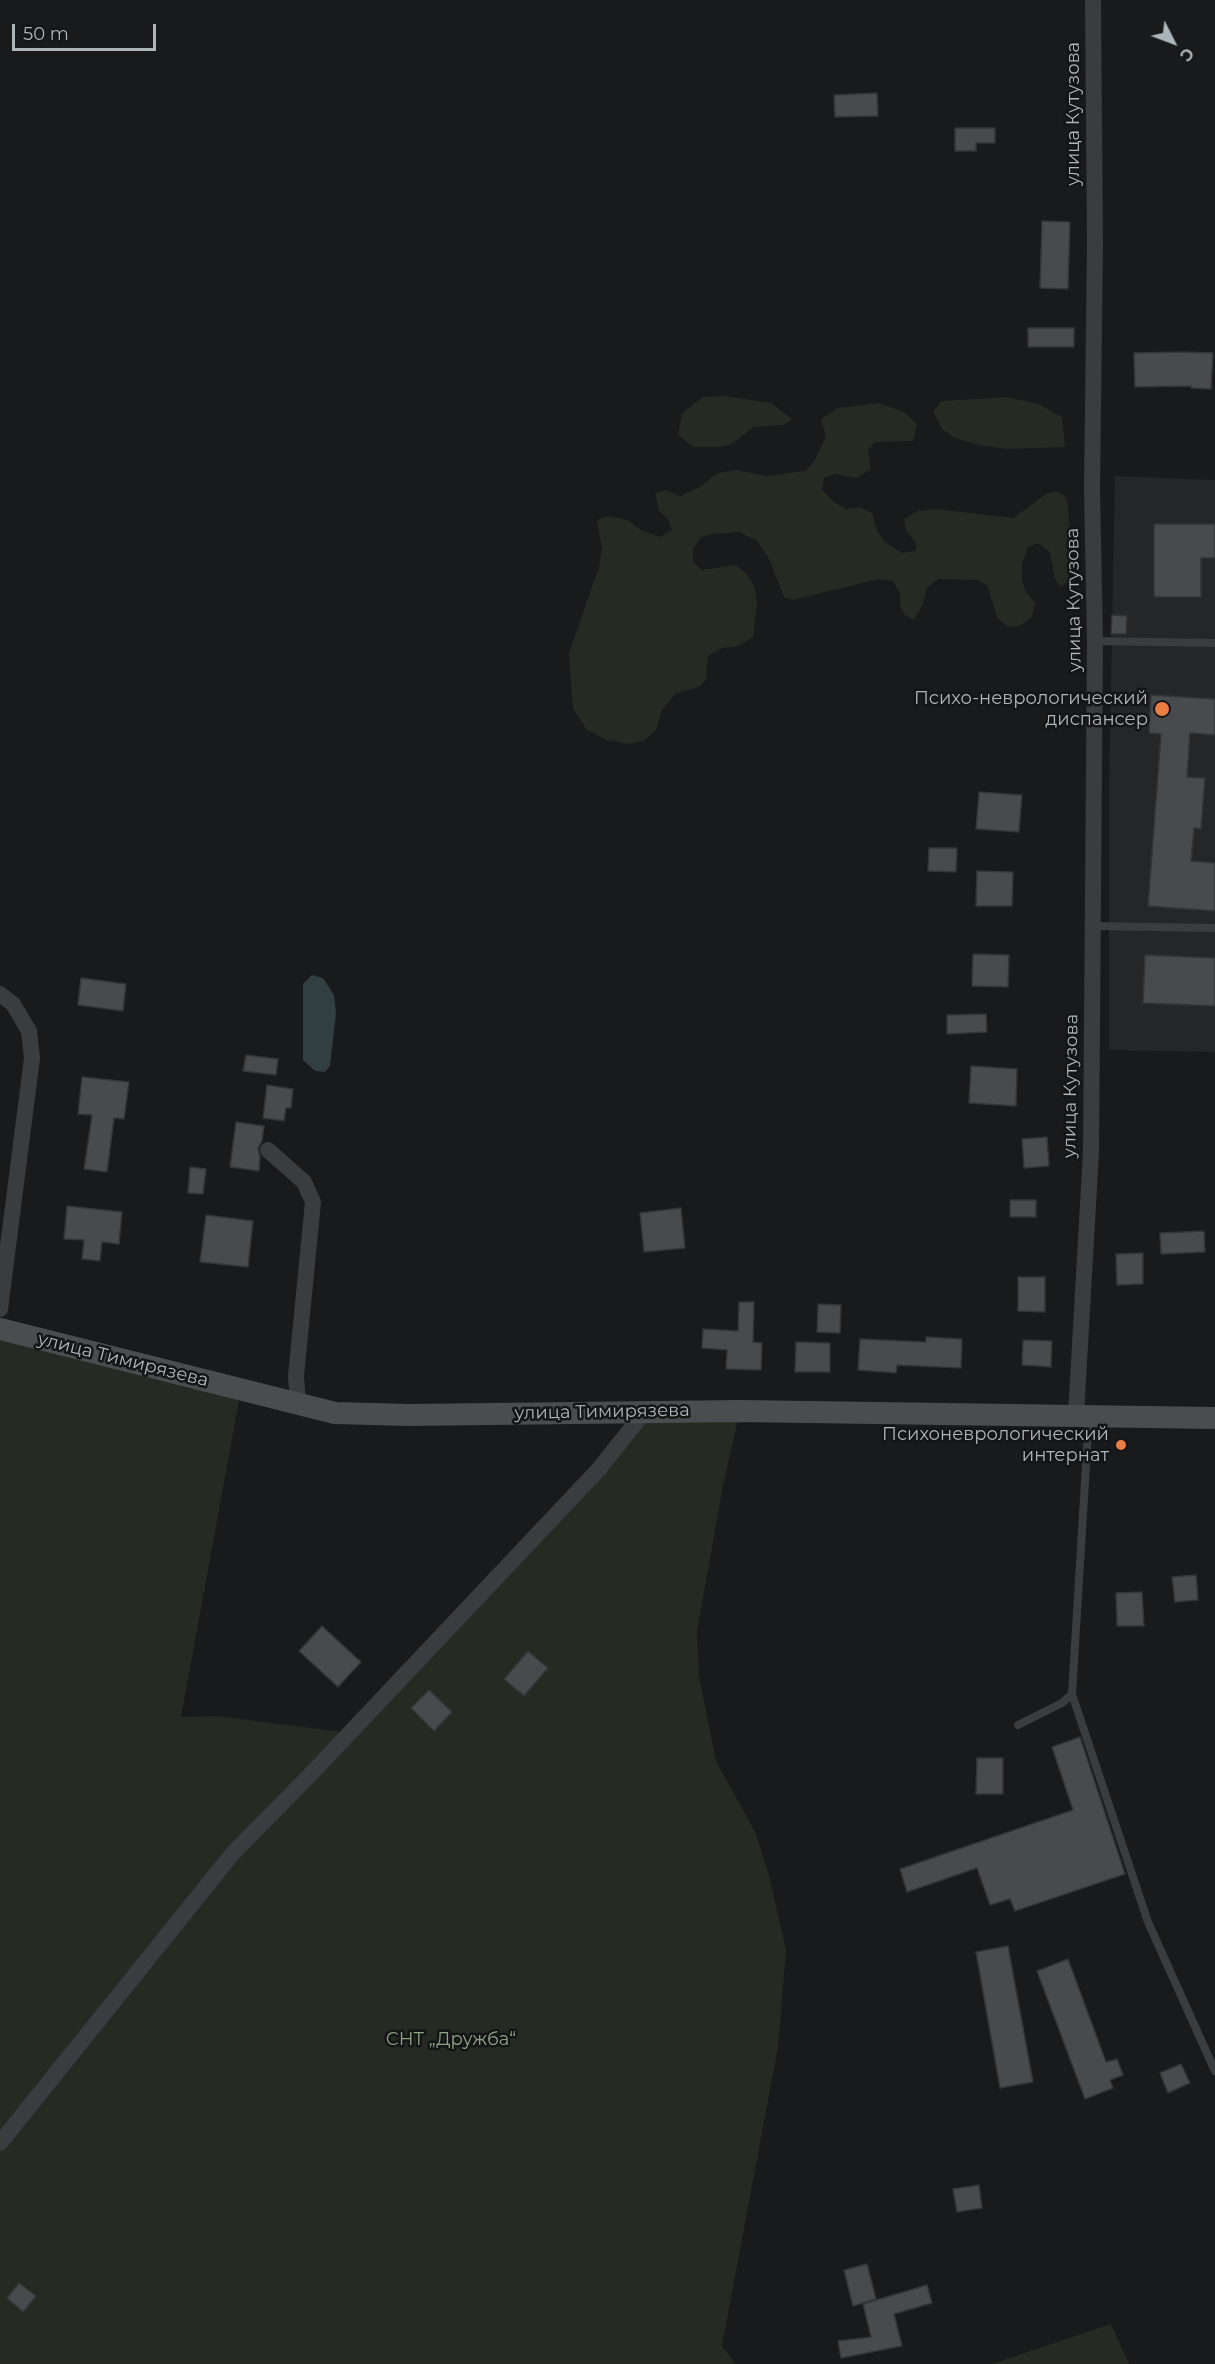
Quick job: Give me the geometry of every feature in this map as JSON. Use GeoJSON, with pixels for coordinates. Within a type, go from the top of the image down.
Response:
{"type":"FeatureCollection","features":[{"type":"Feature","properties":{"kind":"main road","name":"улица Тимирязева"},"geometry":{"type":"LineString","coordinates":[[0,1329],[335,1413],[409,1415],[645,1411],[1215,1418]]}},
{"type":"Feature","properties":{"kind":"street","name":"улица Кутузова"},"geometry":{"type":"LineString","coordinates":[[1083,1415],[1091,1152],[1093,926],[1095,641],[1092,489],[1095,256],[1093,0]]}},
{"type":"Feature","properties":{"kind":"street"},"geometry":{"type":"LineString","coordinates":[[0,994],[14,1004],[29,1031],[32,1058],[0,1309]]}},
{"type":"Feature","properties":{"kind":"street"},"geometry":{"type":"LineString","coordinates":[[268,1150],[304,1182],[313,1202],[296,1376],[298,1404]]}},
{"type":"Feature","properties":{"kind":"street"},"geometry":{"type":"LineString","coordinates":[[0,2142],[233,1853],[309,1776],[598,1469],[645,1411]]}},
{"type":"Feature","properties":{"kind":"lane"},"geometry":{"type":"LineString","coordinates":[[1095,641],[1215,643]]}},
{"type":"Feature","properties":{"kind":"lane"},"geometry":{"type":"LineString","coordinates":[[1093,926],[1215,928]]}},
{"type":"Feature","properties":{"kind":"lane"},"geometry":{"type":"LineString","coordinates":[[1083,1415],[1072,1694],[1148,1922],[1215,2071]]}},
{"type":"Feature","properties":{"kind":"lane"},"geometry":{"type":"LineString","coordinates":[[1017,1725],[1062,1703],[1072,1694]]}},
{"type":"Feature","properties":{"kind":"shaded area","name":"Психо-неврологический диспансер"},"geometry":{"type":"Polygon","coordinates":[[[1115,476],[1215,480],[1215,1052],[1109,1050],[1109,784],[1115,476]]]}},
{"type":"Feature","properties":{"kind":"shaded area"},"geometry":{"type":"Polygon","coordinates":[[[312,975],[323,978],[334,995],[336,1013],[330,1066],[325,1072],[315,1071],[303,1060],[303,984],[312,975]]]}},
{"type":"Feature","properties":{"kind":"green space"},"geometry":{"type":"Polygon","coordinates":[[[724,396],[771,403],[792,419],[784,425],[754,427],[730,445],[719,447],[693,447],[678,435],[682,413],[703,397],[724,396]]]}},
{"type":"Feature","properties":{"kind":"green space"},"geometry":{"type":"Polygon","coordinates":[[[1007,397],[1039,404],[1062,417],[1065,447],[1007,449],[979,445],[955,438],[942,429],[933,412],[942,401],[1007,397]]]}},
{"type":"Feature","properties":{"kind":"green space"},"geometry":{"type":"Polygon","coordinates":[[[879,403],[904,412],[917,424],[913,441],[875,442],[868,450],[871,469],[856,478],[835,474],[824,478],[822,490],[835,503],[847,509],[860,507],[872,513],[877,531],[885,542],[902,553],[916,551],[916,543],[906,531],[904,519],[918,511],[936,509],[1013,518],[1046,494],[1057,491],[1065,496],[1068,506],[1071,562],[1068,581],[1061,587],[1055,579],[1050,552],[1038,543],[1028,547],[1022,564],[1025,591],[1035,603],[1032,617],[1019,626],[1009,627],[998,619],[987,585],[976,580],[938,579],[927,588],[923,604],[914,620],[905,615],[900,606],[900,593],[893,581],[879,579],[792,600],[784,597],[769,559],[757,541],[739,532],[711,534],[700,538],[693,549],[693,562],[702,570],[735,565],[747,574],[755,588],[757,604],[753,637],[738,646],[722,648],[708,656],[706,680],[698,687],[675,694],[662,710],[656,730],[643,741],[628,744],[607,740],[587,730],[573,709],[569,653],[599,567],[602,548],[597,520],[608,516],[628,520],[641,530],[660,537],[672,530],[668,519],[659,511],[655,493],[666,490],[680,496],[698,488],[718,473],[736,470],[767,476],[805,471],[814,462],[826,436],[821,419],[838,408],[879,403]]]}},
{"type":"Feature","properties":{"kind":"green space","name":"СНТ „Дружба“"},"geometry":{"type":"Polygon","coordinates":[[[0,1329],[241,1390],[181,1717],[217,1716],[350,1733],[645,1411],[740,1411],[723,1485],[697,1632],[699,1676],[716,1761],[755,1832],[769,1875],[786,1950],[778,2047],[722,2346],[736,2364],[0,2364],[0,1329]]]}},
{"type":"Feature","properties":{"kind":"green space"},"geometry":{"type":"Polygon","coordinates":[[[1111,2324],[1129,2364],[992,2364],[1111,2324]]]}},
{"type":"Feature","properties":{"kind":"building"},"geometry":{"type":"Polygon","coordinates":[[[877,93],[878,116],[835,117],[834,95],[877,93]]]}},
{"type":"Feature","properties":{"kind":"building"},"geometry":{"type":"Polygon","coordinates":[[[955,128],[995,128],[995,143],[976,143],[976,151],[955,151],[955,128]]]}},
{"type":"Feature","properties":{"kind":"building"},"geometry":{"type":"Polygon","coordinates":[[[1042,221],[1070,222],[1068,289],[1040,288],[1042,221]]]}},
{"type":"Feature","properties":{"kind":"building"},"geometry":{"type":"Polygon","coordinates":[[[1028,328],[1074,328],[1074,347],[1028,347],[1028,328]]]}},
{"type":"Feature","properties":{"kind":"building"},"geometry":{"type":"Polygon","coordinates":[[[1134,353],[1213,353],[1211,389],[1191,388],[1191,386],[1135,387],[1134,353]]]}},
{"type":"Feature","properties":{"kind":"building"},"geometry":{"type":"Polygon","coordinates":[[[1154,524],[1215,524],[1215,558],[1201,558],[1201,597],[1154,597],[1154,524]]]}},
{"type":"Feature","properties":{"kind":"building"},"geometry":{"type":"Polygon","coordinates":[[[1112,615],[1127,616],[1126,634],[1111,634],[1112,615]]]}},
{"type":"Feature","properties":{"kind":"building"},"geometry":{"type":"Polygon","coordinates":[[[1151,695],[1215,699],[1215,735],[1190,733],[1187,777],[1205,778],[1201,829],[1194,828],[1191,861],[1215,863],[1215,911],[1148,906],[1161,734],[1149,733],[1151,695]]]}},
{"type":"Feature","properties":{"kind":"building"},"geometry":{"type":"Polygon","coordinates":[[[979,792],[1022,795],[1019,832],[976,829],[979,792]]]}},
{"type":"Feature","properties":{"kind":"building"},"geometry":{"type":"Polygon","coordinates":[[[929,848],[957,848],[956,872],[928,871],[929,848]]]}},
{"type":"Feature","properties":{"kind":"building"},"geometry":{"type":"Polygon","coordinates":[[[977,871],[1013,872],[1012,906],[976,906],[977,871]]]}},
{"type":"Feature","properties":{"kind":"building"},"geometry":{"type":"Polygon","coordinates":[[[973,954],[1009,955],[1008,987],[972,986],[973,954]]]}},
{"type":"Feature","properties":{"kind":"building"},"geometry":{"type":"Polygon","coordinates":[[[1145,955],[1215,958],[1215,1006],[1143,1003],[1145,955]]]}},
{"type":"Feature","properties":{"kind":"building"},"geometry":{"type":"Polygon","coordinates":[[[81,978],[126,984],[123,1011],[78,1005],[81,978]]]}},
{"type":"Feature","properties":{"kind":"building"},"geometry":{"type":"Polygon","coordinates":[[[986,1014],[987,1032],[947,1034],[947,1015],[986,1014]]]}},
{"type":"Feature","properties":{"kind":"building"},"geometry":{"type":"Polygon","coordinates":[[[246,1055],[278,1059],[276,1075],[243,1071],[246,1055]]]}},
{"type":"Feature","properties":{"kind":"building"},"geometry":{"type":"Polygon","coordinates":[[[971,1066],[1017,1069],[1016,1106],[969,1103],[971,1066]]]}},
{"type":"Feature","properties":{"kind":"building"},"geometry":{"type":"Polygon","coordinates":[[[82,1077],[129,1082],[124,1119],[114,1118],[107,1172],[84,1169],[92,1115],[78,1114],[82,1077]]]}},
{"type":"Feature","properties":{"kind":"building"},"geometry":{"type":"Polygon","coordinates":[[[267,1085],[293,1089],[291,1108],[286,1108],[284,1121],[263,1118],[267,1085]]]}},
{"type":"Feature","properties":{"kind":"building"},"geometry":{"type":"Polygon","coordinates":[[[236,1122],[264,1126],[262,1141],[258,1148],[259,1171],[230,1167],[236,1122]]]}},
{"type":"Feature","properties":{"kind":"building"},"geometry":{"type":"Polygon","coordinates":[[[1047,1137],[1049,1166],[1024,1168],[1022,1139],[1047,1137]]]}},
{"type":"Feature","properties":{"kind":"building"},"geometry":{"type":"Polygon","coordinates":[[[190,1167],[206,1169],[203,1194],[188,1193],[190,1167]]]}},
{"type":"Feature","properties":{"kind":"building"},"geometry":{"type":"Polygon","coordinates":[[[1010,1200],[1036,1200],[1036,1217],[1010,1217],[1010,1200]]]}},
{"type":"Feature","properties":{"kind":"building"},"geometry":{"type":"Polygon","coordinates":[[[67,1206],[122,1212],[119,1244],[102,1242],[100,1261],[82,1259],[84,1240],[64,1239],[67,1206]]]}},
{"type":"Feature","properties":{"kind":"building"},"geometry":{"type":"Polygon","coordinates":[[[681,1208],[685,1248],[644,1252],[640,1213],[681,1208]]]}},
{"type":"Feature","properties":{"kind":"building"},"geometry":{"type":"Polygon","coordinates":[[[206,1215],[253,1221],[248,1267],[200,1262],[206,1215]]]}},
{"type":"Feature","properties":{"kind":"building"},"geometry":{"type":"Polygon","coordinates":[[[1204,1231],[1205,1252],[1161,1254],[1160,1233],[1204,1231]]]}},
{"type":"Feature","properties":{"kind":"building"},"geometry":{"type":"Polygon","coordinates":[[[1143,1253],[1143,1284],[1117,1285],[1116,1254],[1143,1253]]]}},
{"type":"Feature","properties":{"kind":"building"},"geometry":{"type":"Polygon","coordinates":[[[1018,1277],[1045,1277],[1045,1312],[1018,1311],[1018,1277]]]}},
{"type":"Feature","properties":{"kind":"building"},"geometry":{"type":"Polygon","coordinates":[[[739,1302],[754,1302],[753,1342],[762,1343],[761,1370],[726,1369],[727,1350],[702,1348],[703,1329],[738,1331],[739,1302]]]}},
{"type":"Feature","properties":{"kind":"building"},"geometry":{"type":"Polygon","coordinates":[[[818,1304],[841,1305],[840,1333],[817,1332],[818,1304]]]}},
{"type":"Feature","properties":{"kind":"building"},"geometry":{"type":"Polygon","coordinates":[[[926,1337],[962,1339],[961,1368],[897,1365],[896,1373],[858,1370],[860,1339],[926,1342],[926,1337]]]}},
{"type":"Feature","properties":{"kind":"building"},"geometry":{"type":"Polygon","coordinates":[[[1023,1340],[1052,1341],[1051,1367],[1022,1365],[1023,1340]]]}},
{"type":"Feature","properties":{"kind":"building"},"geometry":{"type":"Polygon","coordinates":[[[796,1342],[830,1343],[830,1372],[795,1372],[796,1342]]]}},
{"type":"Feature","properties":{"kind":"building"},"geometry":{"type":"Polygon","coordinates":[[[1196,1575],[1198,1600],[1175,1602],[1172,1577],[1196,1575]]]}},
{"type":"Feature","properties":{"kind":"building"},"geometry":{"type":"Polygon","coordinates":[[[1142,1592],[1144,1626],[1117,1626],[1116,1593],[1142,1592]]]}},
{"type":"Feature","properties":{"kind":"building"},"geometry":{"type":"Polygon","coordinates":[[[322,1626],[361,1662],[338,1687],[299,1651],[322,1626]]]}},
{"type":"Feature","properties":{"kind":"building"},"geometry":{"type":"Polygon","coordinates":[[[528,1651],[548,1668],[524,1696],[504,1679],[528,1651]]]}},
{"type":"Feature","properties":{"kind":"building"},"geometry":{"type":"Polygon","coordinates":[[[429,1690],[452,1712],[434,1731],[411,1708],[429,1690]]]}},
{"type":"Feature","properties":{"kind":"building"},"geometry":{"type":"Polygon","coordinates":[[[1080,1737],[1125,1874],[1015,1911],[1010,1899],[990,1905],[977,1868],[907,1892],[900,1869],[1073,1810],[1052,1747],[1080,1737]]]}},
{"type":"Feature","properties":{"kind":"building"},"geometry":{"type":"Polygon","coordinates":[[[977,1758],[1003,1758],[1003,1794],[976,1794],[977,1758]]]}},
{"type":"Feature","properties":{"kind":"building"},"geometry":{"type":"Polygon","coordinates":[[[1008,1946],[1033,2082],[1000,2088],[976,1952],[1008,1946]]]}},
{"type":"Feature","properties":{"kind":"building"},"geometry":{"type":"Polygon","coordinates":[[[1068,1959],[1106,2062],[1117,2059],[1123,2075],[1110,2080],[1113,2088],[1085,2099],[1037,1971],[1068,1959]]]}},
{"type":"Feature","properties":{"kind":"building"},"geometry":{"type":"Polygon","coordinates":[[[1181,2064],[1190,2083],[1168,2093],[1160,2073],[1181,2064]]]}},
{"type":"Feature","properties":{"kind":"building"},"geometry":{"type":"Polygon","coordinates":[[[979,2185],[982,2208],[957,2212],[953,2189],[979,2185]]]}},
{"type":"Feature","properties":{"kind":"building"},"geometry":{"type":"Polygon","coordinates":[[[867,2264],[876,2299],[853,2306],[844,2270],[867,2264]]]}},
{"type":"Feature","properties":{"kind":"building"},"geometry":{"type":"Polygon","coordinates":[[[19,2283],[36,2296],[23,2312],[7,2298],[19,2283]]]}},
{"type":"Feature","properties":{"kind":"building"},"geometry":{"type":"Polygon","coordinates":[[[927,2285],[932,2303],[894,2314],[902,2346],[841,2358],[838,2341],[871,2337],[863,2304],[927,2285]]]}},
{"type":"Feature","properties":{"kind":"place","name":"Психо-неврологический диспансер"},"geometry":{"type":"Point","coordinates":[1162,709]}},
{"type":"Feature","properties":{"kind":"place","name":"Психоневрологический интернат"},"geometry":{"type":"Point","coordinates":[1121,1445]}}]}
